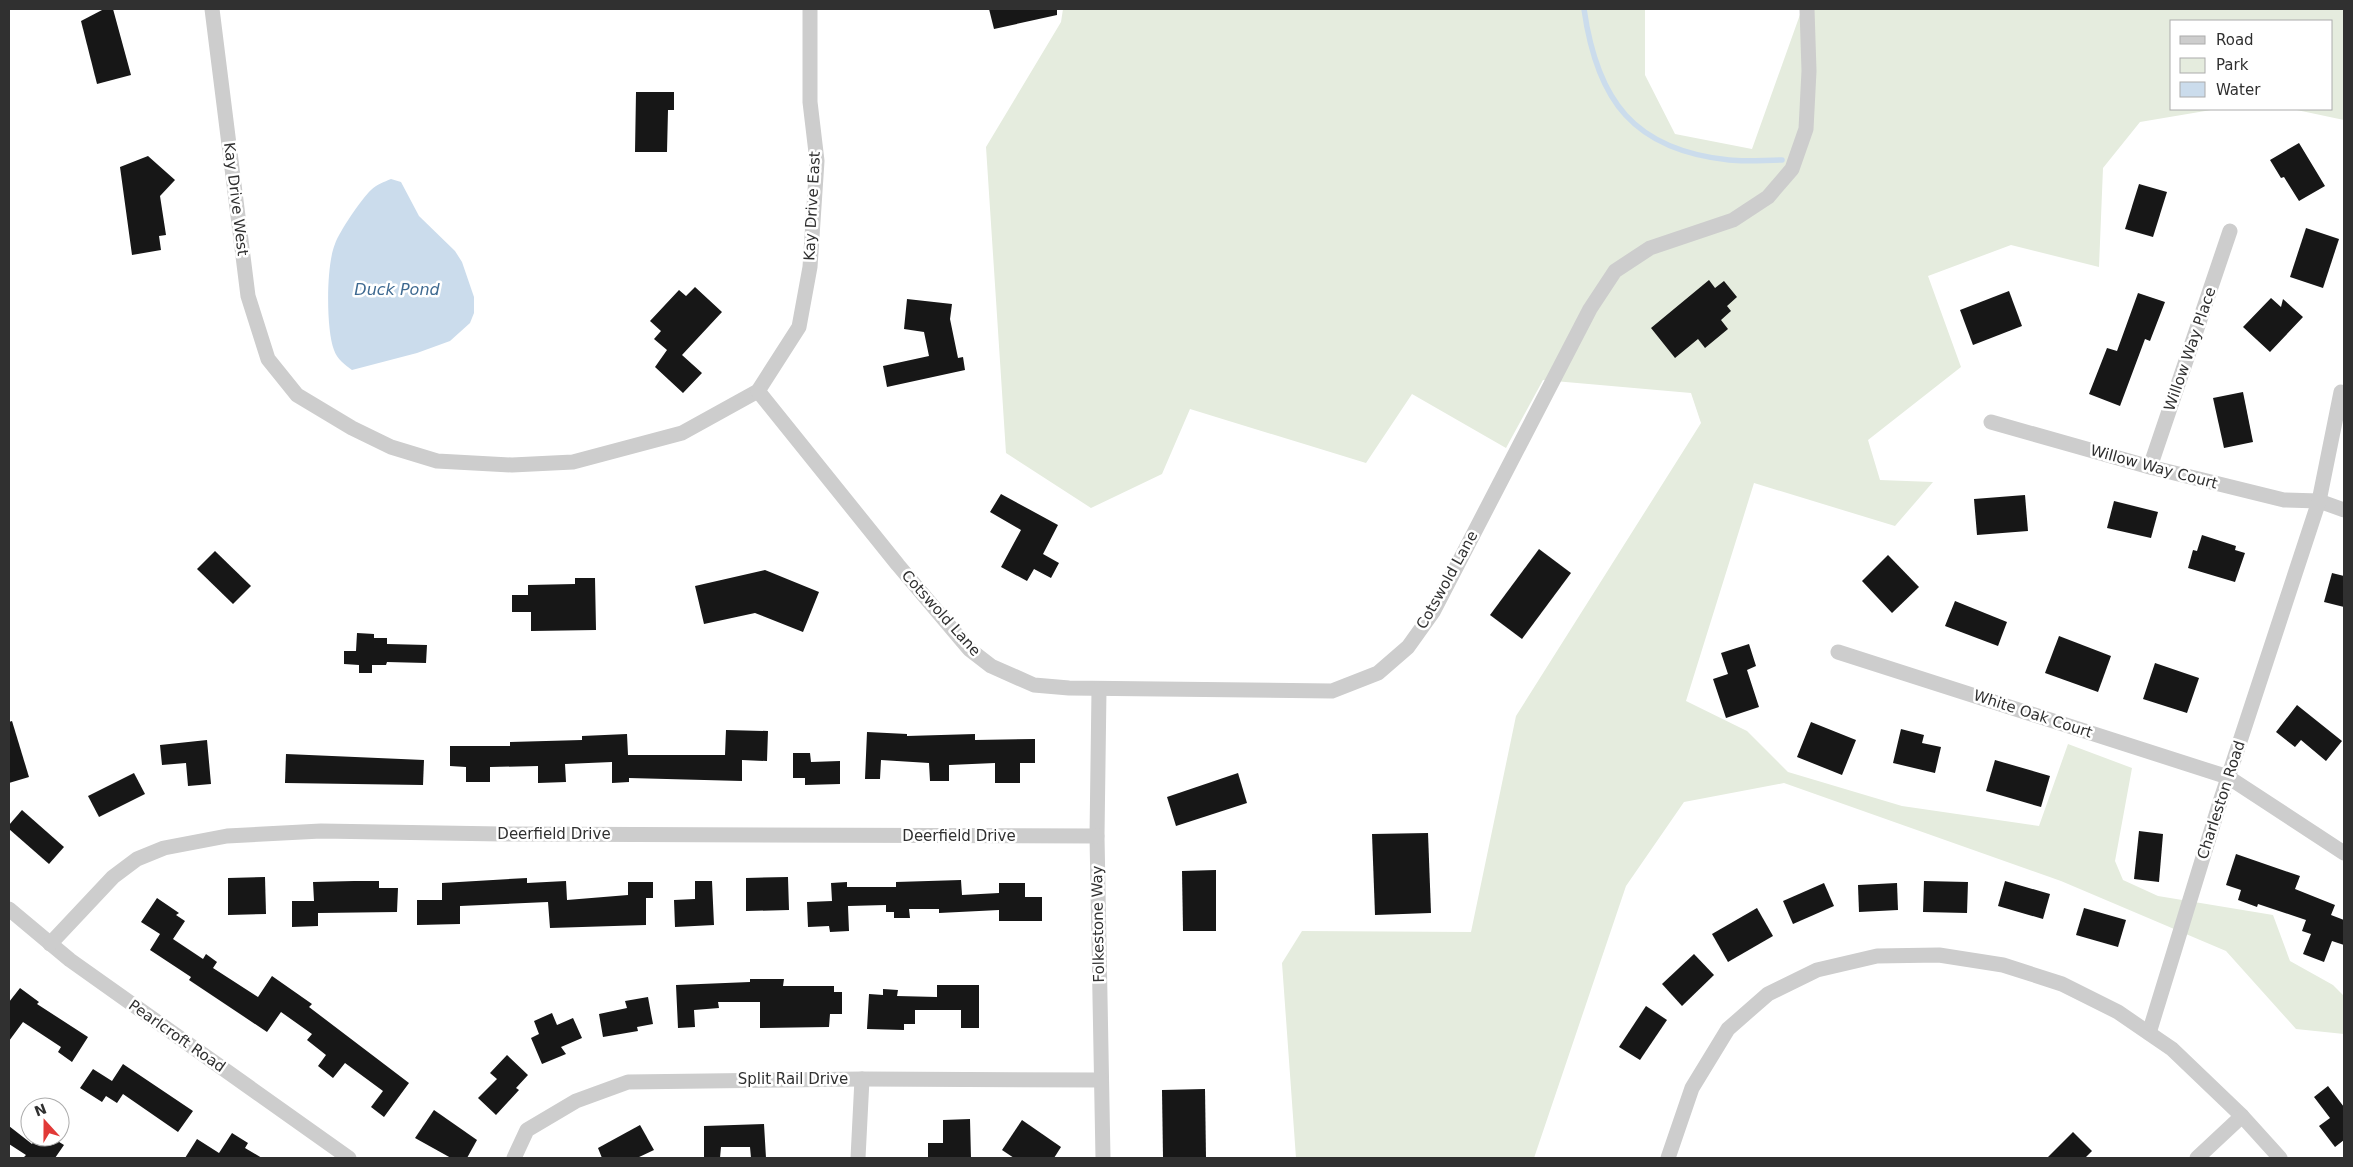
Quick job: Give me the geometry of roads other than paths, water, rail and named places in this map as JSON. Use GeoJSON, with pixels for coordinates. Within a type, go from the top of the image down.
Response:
{"type":"FeatureCollection","features":[{"type":"Feature","properties":{"kind":"street","name":"Kay Drive West"},"geometry":{"type":"LineString","coordinates":[[212,9],[248,296],[268,359],[297,395],[352,428],[391,446],[437,461],[512,466],[573,462],[682,433],[758,391]]}},
{"type":"Feature","properties":{"kind":"street","name":"Kay Drive East"},"geometry":{"type":"LineString","coordinates":[[758,391],[798,327],[810,267],[817,162],[810,102],[810,9]]}},
{"type":"Feature","properties":{"kind":"street","name":"Cotswold Lane"},"geometry":{"type":"LineString","coordinates":[[758,391],[898,565],[969,649],[990,666],[1034,685],[1099,690],[1332,691],[1378,673],[1408,647],[1433,612],[1590,309],[1615,271],[1650,248],[1733,220],[1768,196],[1792,169],[1806,129],[1809,71],[1807,9]]}},
{"type":"Feature","properties":{"kind":"street","name":"Willow Way Place"},"geometry":{"type":"LineString","coordinates":[[2150,467],[2230,232]]}},
{"type":"Feature","properties":{"kind":"street","name":"Charleston Road"},"geometry":{"type":"LineString","coordinates":[[2148,1033],[2228,777],[2318,501],[2341,392]]}},
{"type":"Feature","properties":{"kind":"street","name":"Willow Way Court"},"geometry":{"type":"LineString","coordinates":[[1991,422],[2150,467],[2284,500],[2318,501],[2344,510]]}},
{"type":"Feature","properties":{"kind":"street","name":"White Oak Court"},"geometry":{"type":"LineString","coordinates":[[1838,652],[2228,777],[2344,853]]}},
{"type":"Feature","properties":{"kind":"street","name":"Folkestone Way"},"geometry":{"type":"LineString","coordinates":[[1099,690],[1097,836],[1102,1158]]}},
{"type":"Feature","properties":{"kind":"street","name":"Deerfield Drive"},"geometry":{"type":"LineString","coordinates":[[50,944],[113,877],[137,859],[164,848],[227,836],[321,831],[520,834],[1097,836]]}},
{"type":"Feature","properties":{"kind":"street","name":"Pearlcroft Road"},"geometry":{"type":"LineString","coordinates":[[9,909],[70,960],[349,1158]]}},
{"type":"Feature","properties":{"kind":"street"},"geometry":{"type":"LineString","coordinates":[[1668,1158],[1692,1088],[1728,1029],[1768,994],[1816,970],[1877,956],[1939,955],[2003,965],[2062,984],[2118,1012],[2172,1049],[2242,1116],[2280,1158]]}},
{"type":"Feature","properties":{"kind":"street"},"geometry":{"type":"LineString","coordinates":[[858,1158],[862,1079]]}},
{"type":"Feature","properties":{"kind":"street","name":"Split Rail Drive"},"geometry":{"type":"LineString","coordinates":[[514,1158],[527,1130],[576,1101],[628,1082],[862,1079],[1101,1080]]}},
{"type":"Feature","properties":{"kind":"street"},"geometry":{"type":"LineString","coordinates":[[2197,1158],[2242,1116]]}},
{"type":"Feature","properties":{"kind":"water","name":"Duck Pond"},"geometry":{"type":"Polygon","coordinates":[[[391,179],[401,182],[419,216],[455,251],[462,262],[474,297],[474,313],[470,323],[450,341],[417,353],[352,370],[337,356],[331,340],[328,297],[332,254],[341,232],[362,200],[376,186],[391,179]]]}},
{"type":"Feature","properties":{"kind":"waterway"},"geometry":{"type":"LineString","coordinates":[[1584,9],[1590,41],[1599,70],[1611,95],[1626,115],[1645,132],[1668,145],[1696,154],[1735,161],[1782,160]]}}]}
